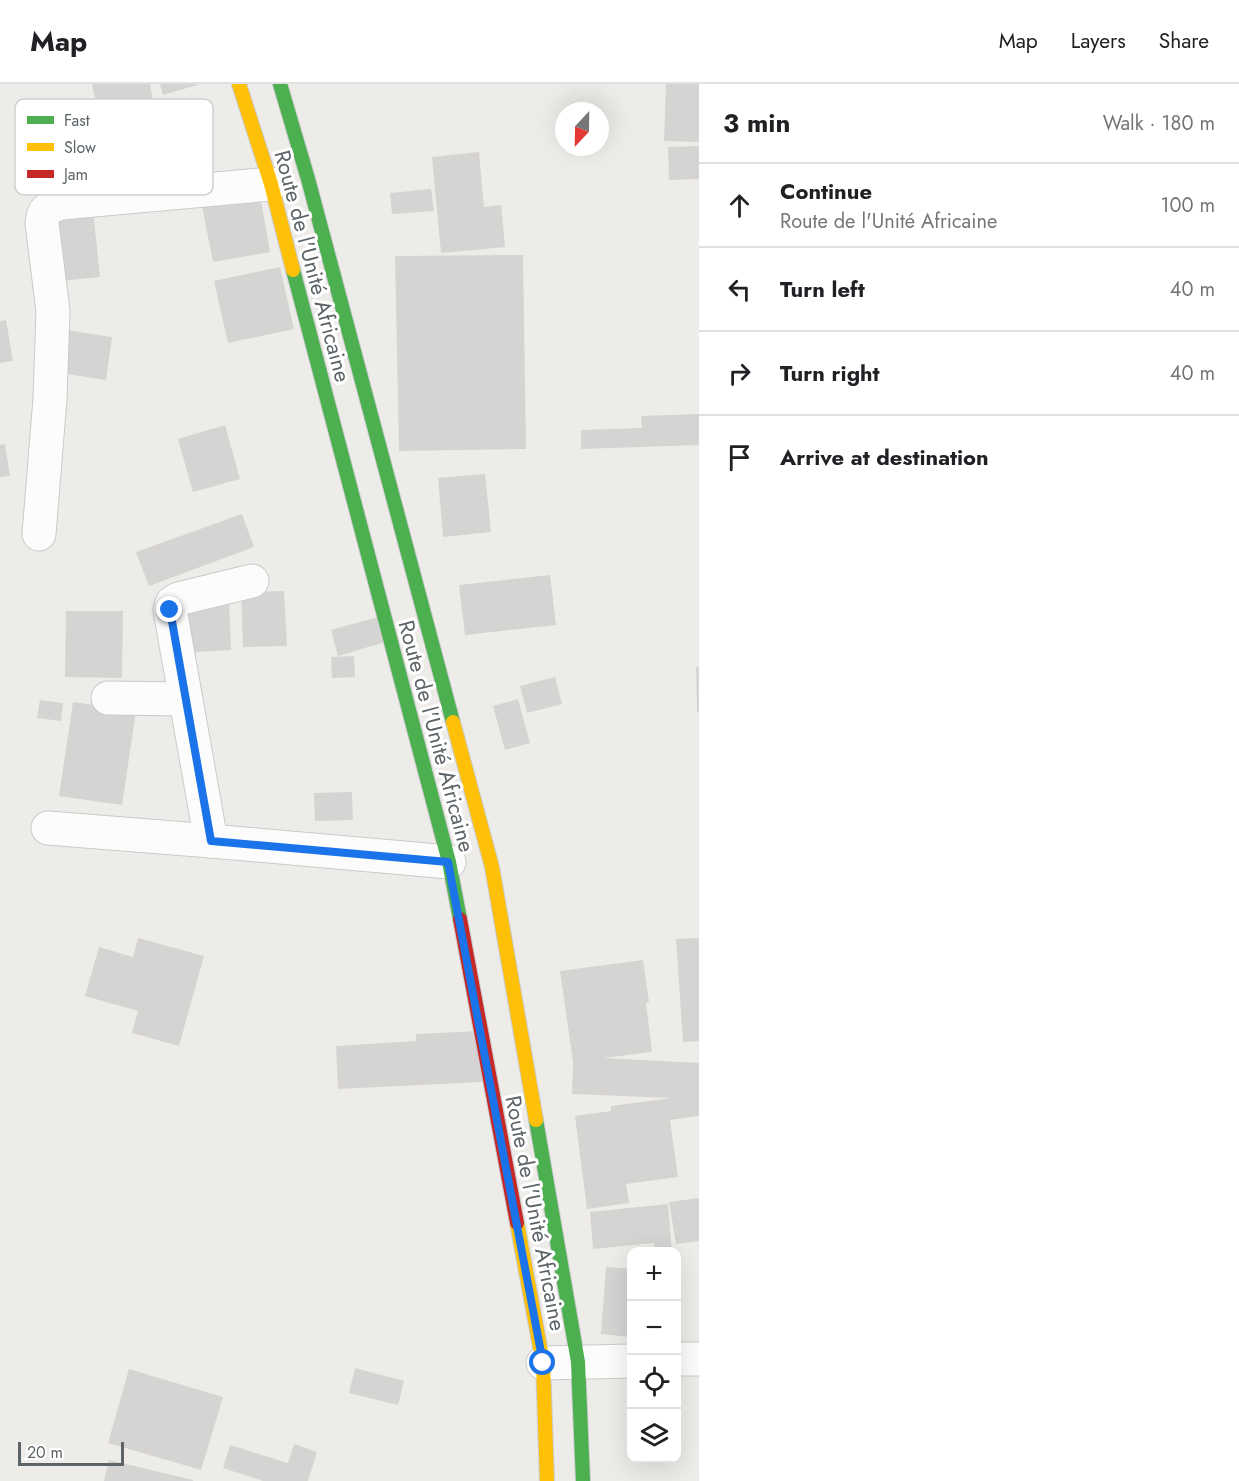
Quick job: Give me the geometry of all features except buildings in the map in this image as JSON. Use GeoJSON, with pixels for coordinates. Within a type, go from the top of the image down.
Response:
{"type":"FeatureCollection","features":[{"type":"Feature","properties":{"kind":"main road","name":"Route de l'Unité Africaine"},"geometry":{"type":"LineString","coordinates":[[239,84],[271,184],[448,862],[543,1363],[547,1481]]}},
{"type":"Feature","properties":{"kind":"main road","name":"Route de l'Unité Africaine"},"geometry":{"type":"LineString","coordinates":[[279,84],[308,179],[492,867],[578,1362],[583,1481]]}},
{"type":"Feature","properties":{"kind":"street"},"geometry":{"type":"LineString","coordinates":[[213,189],[271,184]]}},
{"type":"Feature","properties":{"kind":"street"},"geometry":{"type":"LineString","coordinates":[[39,534],[50,399],[53,311],[42,214],[48,208],[61,203],[149,195]]}},
{"type":"Feature","properties":{"kind":"street"},"geometry":{"type":"LineString","coordinates":[[211,841],[170,610],[172,603],[178,599],[252,581]]}},
{"type":"Feature","properties":{"kind":"street"},"geometry":{"type":"LineString","coordinates":[[108,698],[186,699]]}},
{"type":"Feature","properties":{"kind":"street"},"geometry":{"type":"LineString","coordinates":[[48,828],[448,862]]}},
{"type":"Feature","properties":{"kind":"street"},"geometry":{"type":"LineString","coordinates":[[681,1359],[699,1359]]}},
{"type":"Feature","properties":{"kind":"street"},"geometry":{"type":"LineString","coordinates":[[543,1363],[627,1361]]}},
{"type":"Feature","properties":{"kind":"traffic: fast"},"geometry":{"type":"LineString","coordinates":[[280,84],[308,179],[453,722]]}},
{"type":"Feature","properties":{"kind":"traffic: fast"},"geometry":{"type":"LineString","coordinates":[[293,270],[449,862],[460,919]]}},
{"type":"Feature","properties":{"kind":"traffic: fast"},"geometry":{"type":"LineString","coordinates":[[536,1120],[578,1362],[583,1481]]}},
{"type":"Feature","properties":{"kind":"traffic: slow"},"geometry":{"type":"LineString","coordinates":[[239,84],[271,184],[293,270]]}},
{"type":"Feature","properties":{"kind":"traffic: slow"},"geometry":{"type":"LineString","coordinates":[[453,722],[492,867],[536,1120]]}},
{"type":"Feature","properties":{"kind":"traffic: slow"},"geometry":{"type":"LineString","coordinates":[[517,1223],[543,1363],[547,1481]]}},
{"type":"Feature","properties":{"kind":"traffic: jam"},"geometry":{"type":"LineString","coordinates":[[460,919],[517,1223]]}},
{"type":"Feature","properties":{"kind":"route"},"geometry":{"type":"LineString","coordinates":[[170,610],[211,841],[448,862],[543,1363]]}}]}
